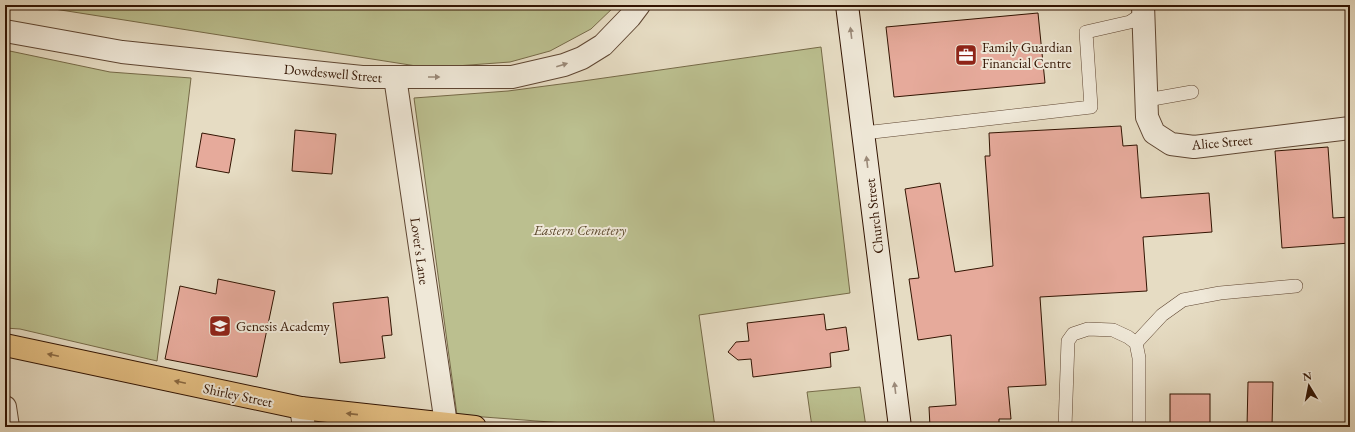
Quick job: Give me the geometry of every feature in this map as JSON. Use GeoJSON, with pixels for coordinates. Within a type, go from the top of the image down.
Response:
{"type":"FeatureCollection","features":[{"type":"Feature","properties":{"kind":"highway","name":"Shirley Street"},"geometry":{"type":"LineString","coordinates":[[5,345],[302,417],[420,424],[446,424],[475,427]]}},
{"type":"Feature","properties":{"kind":"street","name":"Dowdeswell Street"},"geometry":{"type":"LineString","coordinates":[[5,31],[122,52],[362,77],[512,77],[564,65],[582,58],[603,45],[630,17],[639,5]]}},
{"type":"Feature","properties":{"kind":"street","name":"Church Street"},"geometry":{"type":"LineString","coordinates":[[847,5],[900,427]]}},
{"type":"Feature","properties":{"kind":"street","name":"Alice Street"},"geometry":{"type":"LineString","coordinates":[[1144,9],[1147,117],[1154,133],[1171,144],[1194,147],[1350,128]]}},
{"type":"Feature","properties":{"kind":"street","name":"Lover's Lane"},"geometry":{"type":"LineString","coordinates":[[395,78],[446,424]]}},
{"type":"Feature","properties":{"kind":"street"},"geometry":{"type":"LineString","coordinates":[[5,407],[8,427]]}},
{"type":"Feature","properties":{"kind":"lane"},"geometry":{"type":"LineString","coordinates":[[864,133],[1091,107],[1086,32],[1130,22],[1144,9]]}},
{"type":"Feature","properties":{"kind":"lane"},"geometry":{"type":"LineString","coordinates":[[1146,100],[1192,92]]}},
{"type":"Feature","properties":{"kind":"lane"},"geometry":{"type":"LineString","coordinates":[[1136,343],[1162,314],[1183,300],[1220,293],[1296,286]]}},
{"type":"Feature","properties":{"kind":"lane"},"geometry":{"type":"LineString","coordinates":[[1065,427],[1068,341],[1073,334],[1088,330],[1113,330],[1128,337],[1136,343],[1139,358],[1139,427]]}},
{"type":"Feature","properties":{"kind":"green space"},"geometry":{"type":"Polygon","coordinates":[[[29,5],[616,5],[591,29],[550,51],[510,62],[429,68],[29,5]]]}},
{"type":"Feature","properties":{"kind":"green space","name":"Eastern Cemetery"},"geometry":{"type":"Polygon","coordinates":[[[821,47],[850,293],[699,315],[715,427],[617,427],[457,415],[414,98],[508,91],[821,47]]]}},
{"type":"Feature","properties":{"kind":"green space"},"geometry":{"type":"Polygon","coordinates":[[[5,50],[110,72],[191,78],[157,361],[20,329],[5,328],[5,50]]]}},
{"type":"Feature","properties":{"kind":"green space"},"geometry":{"type":"Polygon","coordinates":[[[860,387],[866,427],[812,427],[807,392],[860,387]]]}},
{"type":"Feature","properties":{"kind":"building","name":"Family Guardian Financial Centre"},"geometry":{"type":"Polygon","coordinates":[[[1038,13],[1045,83],[894,97],[886,27],[1038,13]]]}},
{"type":"Feature","properties":{"kind":"building"},"geometry":{"type":"Polygon","coordinates":[[[1121,126],[1123,146],[1137,145],[1141,198],[1209,193],[1212,232],[1143,237],[1147,291],[1040,297],[1046,385],[1008,387],[1011,419],[999,419],[999,427],[930,427],[929,407],[956,405],[951,335],[918,340],[909,279],[919,278],[905,189],[940,183],[955,272],[993,266],[985,156],[990,156],[989,133],[1121,126]]]}},
{"type":"Feature","properties":{"kind":"building"},"geometry":{"type":"Polygon","coordinates":[[[295,130],[336,134],[332,174],[292,171],[295,130]]]}},
{"type":"Feature","properties":{"kind":"building"},"geometry":{"type":"Polygon","coordinates":[[[202,133],[235,139],[229,173],[196,167],[202,133]]]}},
{"type":"Feature","properties":{"kind":"building"},"geometry":{"type":"Polygon","coordinates":[[[1328,147],[1333,218],[1350,217],[1350,243],[1282,248],[1275,151],[1328,147]]]}},
{"type":"Feature","properties":{"kind":"building","name":"Genesis Academy"},"geometry":{"type":"Polygon","coordinates":[[[218,279],[275,291],[257,377],[165,359],[180,286],[216,294],[218,279]]]}},
{"type":"Feature","properties":{"kind":"building"},"geometry":{"type":"Polygon","coordinates":[[[388,297],[392,335],[382,336],[385,358],[340,363],[333,303],[388,297]]]}},
{"type":"Feature","properties":{"kind":"building"},"geometry":{"type":"Polygon","coordinates":[[[824,314],[826,330],[846,327],[849,350],[830,353],[831,367],[753,377],[751,359],[738,360],[728,352],[736,342],[749,341],[747,323],[824,314]]]}},
{"type":"Feature","properties":{"kind":"building"},"geometry":{"type":"Polygon","coordinates":[[[1248,382],[1273,382],[1272,427],[1247,427],[1248,382]]]}},
{"type":"Feature","properties":{"kind":"building"},"geometry":{"type":"Polygon","coordinates":[[[1170,394],[1210,394],[1210,427],[1170,427],[1170,394]]]}},
{"type":"Feature","properties":{"kind":"place","name":"Family Guardian Financial Centre"},"geometry":{"type":"Point","coordinates":[966,55]}},
{"type":"Feature","properties":{"kind":"place","name":"Genesis Academy"},"geometry":{"type":"Point","coordinates":[220,326]}}]}
